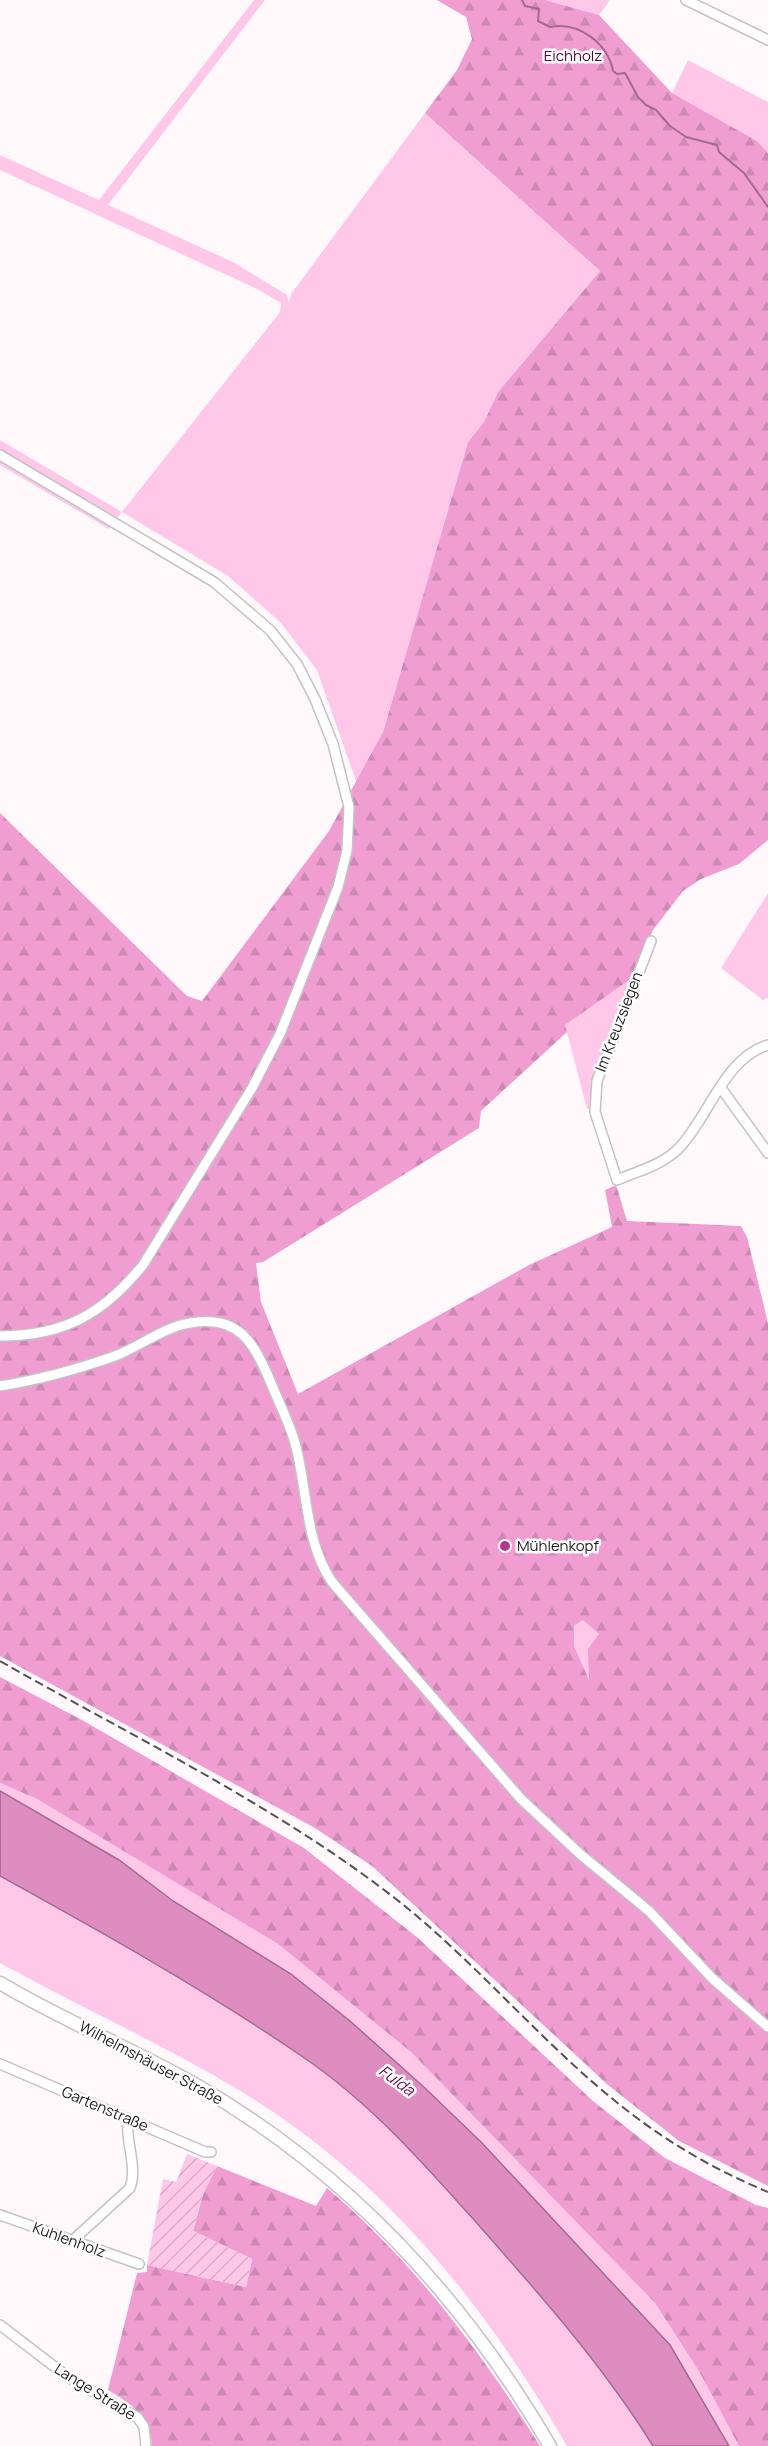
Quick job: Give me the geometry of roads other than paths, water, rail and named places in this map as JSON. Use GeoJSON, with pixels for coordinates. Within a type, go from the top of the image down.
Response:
{"type":"FeatureCollection","features":[{"type":"Feature","properties":{"kind":"main road","name":"Wilhelmshäuser Straße"},"geometry":{"type":"LineString","coordinates":[[0,1983],[191,2083],[297,2152],[372,2216],[442,2289],[507,2374],[550,2446]]}},
{"type":"Feature","properties":{"kind":"street"},"geometry":{"type":"LineString","coordinates":[[686,0],[768,40]]}},
{"type":"Feature","properties":{"kind":"street"},"geometry":{"type":"LineString","coordinates":[[0,455],[213,582],[270,630],[297,664],[315,699],[341,773],[349,807],[350,827],[338,887],[280,1034],[252,1089],[143,1265],[120,1290],[78,1320],[45,1334],[0,1335]]}},
{"type":"Feature","properties":{"kind":"street","name":"Im Kreuzsiegen"},"geometry":{"type":"LineString","coordinates":[[651,941],[597,1081],[595,1112],[617,1180],[663,1161],[679,1148],[741,1060],[756,1049],[768,1045]]}},
{"type":"Feature","properties":{"kind":"street"},"geometry":{"type":"LineString","coordinates":[[721,1088],[768,1153]]}},
{"type":"Feature","properties":{"kind":"street"},"geometry":{"type":"LineString","coordinates":[[0,1386],[28,1382],[115,1356],[185,1323],[213,1320],[233,1327],[242,1334],[255,1349],[287,1419],[295,1443],[314,1544],[320,1562],[332,1582],[428,1688],[521,1799],[580,1854],[649,1911],[712,1978],[768,2027]]}},
{"type":"Feature","properties":{"kind":"street","name":"Gartenstraße"},"geometry":{"type":"LineString","coordinates":[[0,2064],[205,2152],[211,2152]]}},
{"type":"Feature","properties":{"kind":"street"},"geometry":{"type":"LineString","coordinates":[[72,2241],[130,2188],[133,2176],[126,2132],[128,2119]]}},
{"type":"Feature","properties":{"kind":"street","name":"Kuhlenholz"},"geometry":{"type":"LineString","coordinates":[[0,2215],[139,2264]]}},
{"type":"Feature","properties":{"kind":"street","name":"Lange Straße"},"geometry":{"type":"LineString","coordinates":[[0,2325],[68,2377],[138,2418],[144,2427],[146,2446]]}},
{"type":"Feature","properties":{"kind":"water","name":"Fulda"},"geometry":{"type":"Polygon","coordinates":[[[0,1791],[119,1860],[173,1901],[291,1974],[350,2021],[426,2089],[482,2143],[670,2345],[729,2446],[653,2446],[614,2388],[528,2281],[398,2137],[352,2095],[303,2057],[230,2009],[0,1876],[0,1791]]]}},
{"type":"Feature","properties":{"kind":"waterway"},"geometry":{"type":"LineString","coordinates":[[522,0],[525,6],[539,9],[538,21],[550,27],[561,26],[581,31],[599,44],[610,61],[613,71],[617,74],[625,73],[638,97],[646,105],[656,110],[670,126],[686,137],[717,145],[719,152],[744,173],[768,207]]}},
{"type":"Feature","properties":{"kind":"railway"},"geometry":{"type":"LineString","coordinates":[[0,1661],[253,1802],[350,1865],[427,1925],[572,2064],[633,2115],[698,2158],[768,2192]]}},
{"type":"Feature","properties":{"kind":"place","name":"Mühlenkopf"},"geometry":{"type":"Point","coordinates":[505,1546]}},
{"type":"Feature","properties":{"kind":"park label","name":"Eichholz"},"geometry":{"type":"Point","coordinates":[573,56]}}]}
